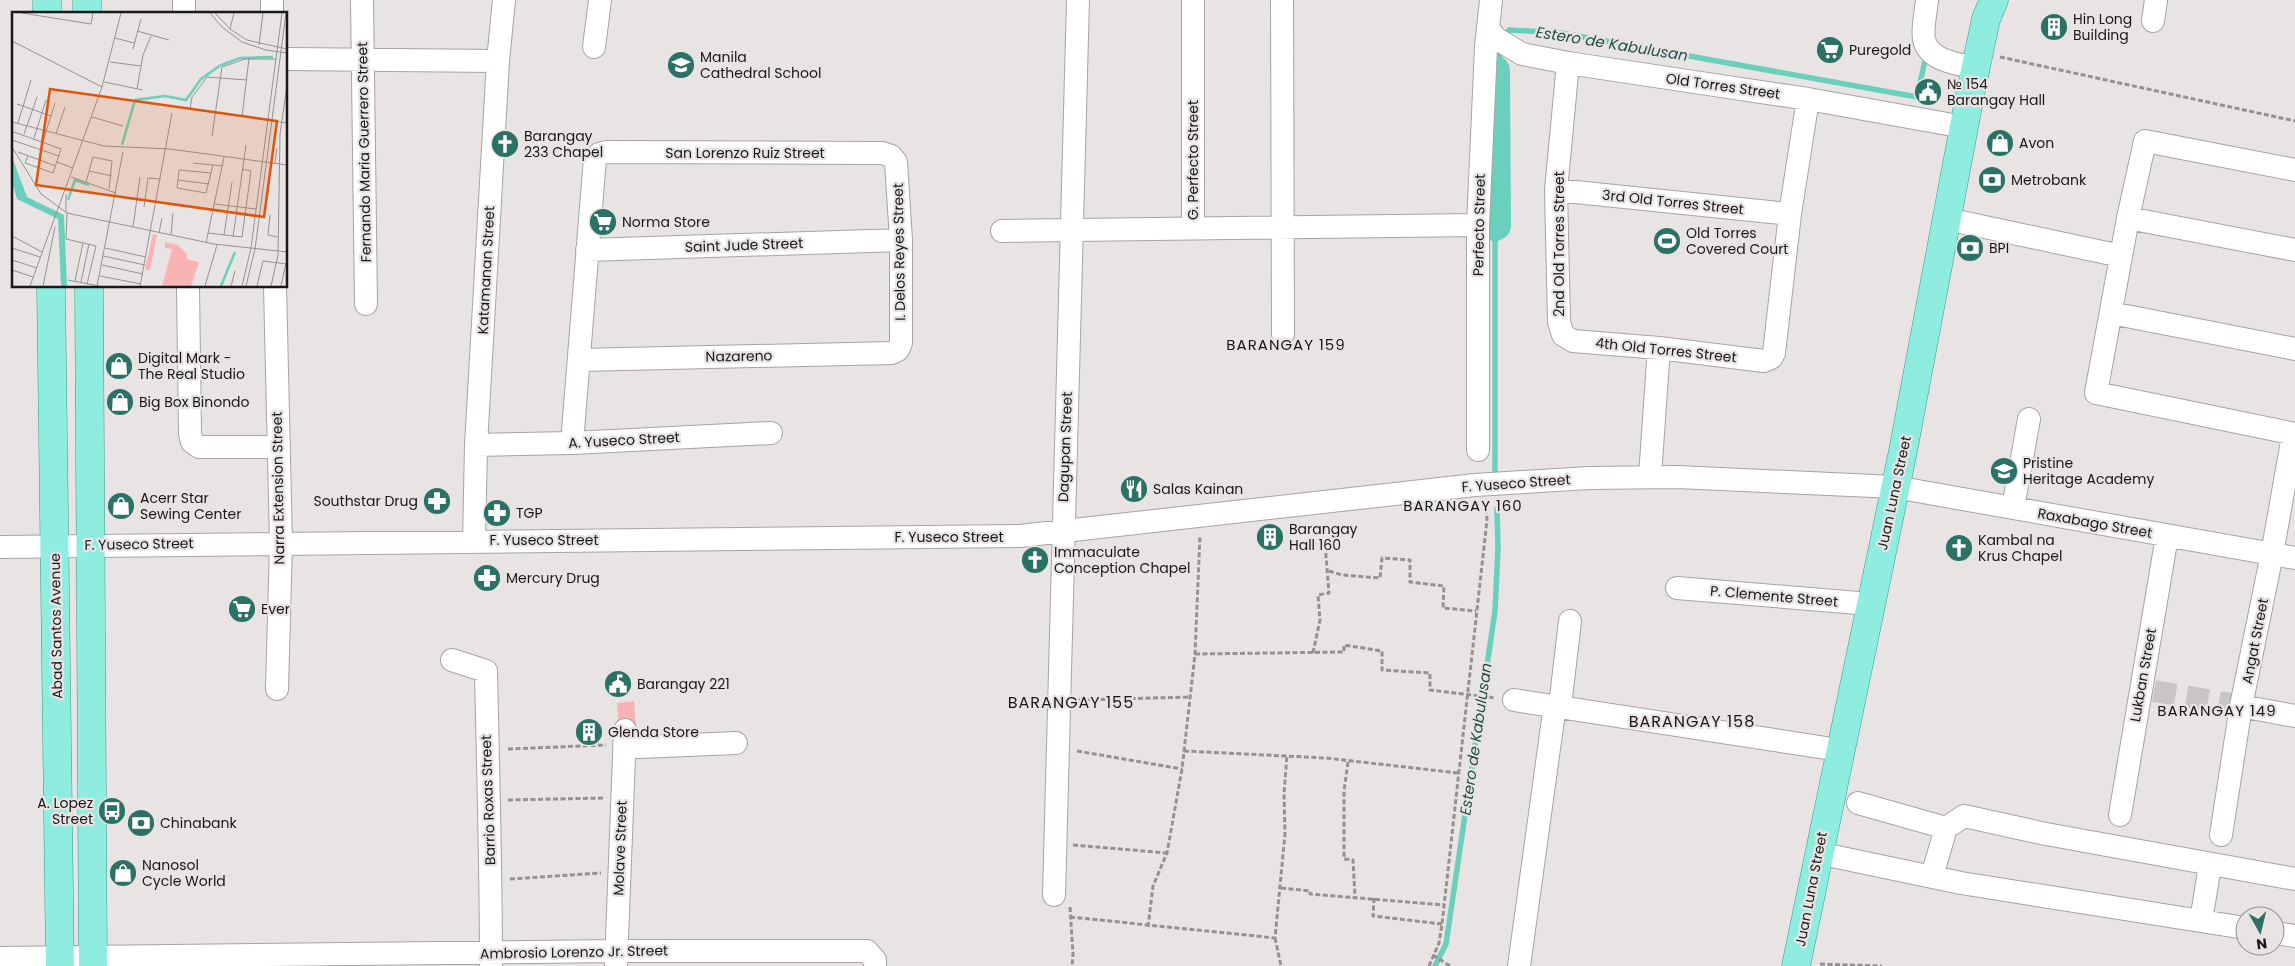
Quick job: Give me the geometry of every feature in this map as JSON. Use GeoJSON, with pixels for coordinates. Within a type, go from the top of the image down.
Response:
{"type":"FeatureCollection","features":[{"type":"Feature","properties":{"kind":"main road","name":"Juan Luna Street"},"geometry":{"type":"LineString","coordinates":[[1807,965],[1818,853],[1895,487],[1989,6]]}},
{"type":"Feature","properties":{"kind":"main road","name":"Abad Santos Avenue"},"geometry":{"type":"LineString","coordinates":[[51,288],[60,963]]}},
{"type":"Feature","properties":{"kind":"main road"},"geometry":{"type":"LineString","coordinates":[[89,288],[93,962]]}},
{"type":"Feature","properties":{"kind":"street","name":"Fernando Maria Guerrero Street"},"geometry":{"type":"LineString","coordinates":[[362,0],[366,304]]}},
{"type":"Feature","properties":{"kind":"street","name":"Katamanan Street"},"geometry":{"type":"LineString","coordinates":[[474,541],[476,445],[498,61],[504,0]]}},
{"type":"Feature","properties":{"kind":"street"},"geometry":{"type":"LineString","coordinates":[[594,48],[600,0]]}},
{"type":"Feature","properties":{"kind":"street","name":"Dagupan Street"},"geometry":{"type":"LineString","coordinates":[[1054,894],[1078,0]]}},
{"type":"Feature","properties":{"kind":"street","name":"G. Perfecto Street"},"geometry":{"type":"LineString","coordinates":[[1002,231],[1194,227],[1193,0]]}},
{"type":"Feature","properties":{"kind":"street"},"geometry":{"type":"LineString","coordinates":[[1282,0],[1283,334]]}},
{"type":"Feature","properties":{"kind":"street","name":"Perfecto Street"},"geometry":{"type":"LineString","coordinates":[[1478,450],[1478,224],[1486,47],[1493,35],[1490,0]]}},
{"type":"Feature","properties":{"kind":"street"},"geometry":{"type":"LineString","coordinates":[[1927,0],[1926,44],[1935,56],[1945,60],[1977,61]]}},
{"type":"Feature","properties":{"kind":"street","name":"Old Torres Street"},"geometry":{"type":"LineString","coordinates":[[1493,35],[1522,54],[1568,63],[1808,99],[1964,127]]}},
{"type":"Feature","properties":{"kind":"street"},"geometry":{"type":"LineString","coordinates":[[288,59],[498,61]]}},
{"type":"Feature","properties":{"kind":"street","name":"2nd Old Torres Street"},"geometry":{"type":"LineString","coordinates":[[1563,335],[1559,322],[1556,190],[1568,63]]}},
{"type":"Feature","properties":{"kind":"street"},"geometry":{"type":"LineString","coordinates":[[1790,214],[1808,99]]}},
{"type":"Feature","properties":{"kind":"street"},"geometry":{"type":"LineString","coordinates":[[2293,440],[2096,393],[2128,218],[2145,142],[2295,170]]}},
{"type":"Feature","properties":{"kind":"street","name":"San Lorenzo Ruiz Street"},"geometry":{"type":"LineString","coordinates":[[587,250],[595,158],[599,154],[606,152],[882,153],[891,156]]}},
{"type":"Feature","properties":{"kind":"street","name":"I. Delos Reyes Street"},"geometry":{"type":"LineString","coordinates":[[891,156],[896,162],[901,240],[900,343],[898,350]]}},
{"type":"Feature","properties":{"kind":"street","name":"3rd Old Torres Street"},"geometry":{"type":"LineString","coordinates":[[1556,190],[1790,214]]}},
{"type":"Feature","properties":{"kind":"street","name":"4th Old Torres Street"},"geometry":{"type":"LineString","coordinates":[[1563,335],[1573,341],[1659,348],[1764,360],[1771,358],[1774,353],[1790,214]]}},
{"type":"Feature","properties":{"kind":"street"},"geometry":{"type":"LineString","coordinates":[[2128,218],[2295,250]]}},
{"type":"Feature","properties":{"kind":"street"},"geometry":{"type":"LineString","coordinates":[[1947,219],[2121,256]]}},
{"type":"Feature","properties":{"kind":"street"},"geometry":{"type":"LineString","coordinates":[[1194,227],[1478,224]]}},
{"type":"Feature","properties":{"kind":"street","name":"Saint Jude Street"},"geometry":{"type":"LineString","coordinates":[[587,250],[901,240]]}},
{"type":"Feature","properties":{"kind":"street"},"geometry":{"type":"LineString","coordinates":[[572,443],[580,360],[587,250]]}},
{"type":"Feature","properties":{"kind":"street"},"geometry":{"type":"LineString","coordinates":[[188,288],[190,434],[192,442],[200,448],[278,447]]}},
{"type":"Feature","properties":{"kind":"street","name":"Narra Extension Street"},"geometry":{"type":"LineString","coordinates":[[275,288],[281,543],[277,689]]}},
{"type":"Feature","properties":{"kind":"street"},"geometry":{"type":"LineString","coordinates":[[2111,313],[2295,348]]}},
{"type":"Feature","properties":{"kind":"street"},"geometry":{"type":"LineString","coordinates":[[1650,476],[1659,348]]}},
{"type":"Feature","properties":{"kind":"street","name":"Nazareno"},"geometry":{"type":"LineString","coordinates":[[580,360],[892,353],[898,350]]}},
{"type":"Feature","properties":{"kind":"street"},"geometry":{"type":"LineString","coordinates":[[2013,508],[2028,419]]}},
{"type":"Feature","properties":{"kind":"street","name":"A. Yuseco Street"},"geometry":{"type":"LineString","coordinates":[[476,445],[572,443],[771,434]]}},
{"type":"Feature","properties":{"kind":"street","name":"Angat Street"},"geometry":{"type":"LineString","coordinates":[[2221,835],[2242,706],[2293,440]]}},
{"type":"Feature","properties":{"kind":"street","name":"F. Yuseco Street"},"geometry":{"type":"LineString","coordinates":[[0,547],[1020,536],[1475,485],[1589,478],[1650,476],[1743,478],[1895,487]]}},
{"type":"Feature","properties":{"kind":"street","name":"Raxabago Street"},"geometry":{"type":"LineString","coordinates":[[1895,487],[2295,558]]}},
{"type":"Feature","properties":{"kind":"street","name":"Lukban Street"},"geometry":{"type":"LineString","coordinates":[[2120,814],[2147,689],[2167,536]]}},
{"type":"Feature","properties":{"kind":"street","name":"P. Clemente Street"},"geometry":{"type":"LineString","coordinates":[[1677,588],[1870,604]]}},
{"type":"Feature","properties":{"kind":"street"},"geometry":{"type":"LineString","coordinates":[[1519,966],[1570,621]]}},
{"type":"Feature","properties":{"kind":"street","name":"Barrio Roxas Street"},"geometry":{"type":"LineString","coordinates":[[452,660],[486,671],[491,960]]}},
{"type":"Feature","properties":{"kind":"street"},"geometry":{"type":"LineString","coordinates":[[1514,700],[1558,705],[1839,750]]}},
{"type":"Feature","properties":{"kind":"street"},"geometry":{"type":"LineString","coordinates":[[2242,706],[2295,716]]}},
{"type":"Feature","properties":{"kind":"street"},"geometry":{"type":"LineString","coordinates":[[625,738],[640,747],[736,743]]}},
{"type":"Feature","properties":{"kind":"street","name":"Molave Street"},"geometry":{"type":"LineString","coordinates":[[616,958],[625,738]]}},
{"type":"Feature","properties":{"kind":"street"},"geometry":{"type":"LineString","coordinates":[[1858,803],[1946,828]]}},
{"type":"Feature","properties":{"kind":"street"},"geometry":{"type":"LineString","coordinates":[[1932,876],[1946,828],[1964,816],[2046,834],[2295,879]]}},
{"type":"Feature","properties":{"kind":"street"},"geometry":{"type":"LineString","coordinates":[[1818,853],[1961,883],[2235,926]]}},
{"type":"Feature","properties":{"kind":"street"},"geometry":{"type":"LineString","coordinates":[[2201,921],[2210,865]]}},
{"type":"Feature","properties":{"kind":"street","name":"Ambrosio Lorenzo Jr. Street"},"geometry":{"type":"LineString","coordinates":[[0,958],[60,963],[616,958],[754,959],[867,951],[875,963]]}},
{"type":"Feature","properties":{"kind":"path"},"geometry":{"type":"LineString","coordinates":[[1977,61],[2295,121]]}},
{"type":"Feature","properties":{"kind":"path"},"geometry":{"type":"LineString","coordinates":[[1429,966],[1439,943],[1442,924],[1487,520]]}},
{"type":"Feature","properties":{"kind":"path"},"geometry":{"type":"LineString","coordinates":[[1313,653],[1320,620],[1318,595],[1329,592],[1329,571],[1325,544]]}},
{"type":"Feature","properties":{"kind":"path"},"geometry":{"type":"LineString","coordinates":[[1148,926],[1153,886],[1168,853],[1182,769],[1195,654],[1200,549]]}},
{"type":"Feature","properties":{"kind":"path"},"geometry":{"type":"LineString","coordinates":[[1329,571],[1342,575],[1380,578],[1382,558],[1410,560],[1410,582],[1444,586],[1442,608],[1476,612]]}},
{"type":"Feature","properties":{"kind":"path"},"geometry":{"type":"LineString","coordinates":[[1195,654],[1344,652],[1344,645],[1382,651],[1382,670],[1430,673],[1430,690],[1490,697]]}},
{"type":"Feature","properties":{"kind":"path"},"geometry":{"type":"LineString","coordinates":[[1059,700],[1190,697]]}},
{"type":"Feature","properties":{"kind":"path"},"geometry":{"type":"LineString","coordinates":[[487,750],[582,745],[625,738]]}},
{"type":"Feature","properties":{"kind":"path"},"geometry":{"type":"LineString","coordinates":[[1058,748],[1182,769]]}},
{"type":"Feature","properties":{"kind":"path"},"geometry":{"type":"LineString","coordinates":[[1184,751],[1326,758],[1458,773]]}},
{"type":"Feature","properties":{"kind":"path"},"geometry":{"type":"LineString","coordinates":[[1281,966],[1275,938],[1285,834],[1284,796],[1287,755]]}},
{"type":"Feature","properties":{"kind":"path"},"geometry":{"type":"LineString","coordinates":[[1348,762],[1344,791],[1344,860],[1353,860],[1356,897]]}},
{"type":"Feature","properties":{"kind":"path"},"geometry":{"type":"LineString","coordinates":[[488,801],[622,798]]}},
{"type":"Feature","properties":{"kind":"path"},"geometry":{"type":"LineString","coordinates":[[1055,843],[1168,853]]}},
{"type":"Feature","properties":{"kind":"path"},"geometry":{"type":"LineString","coordinates":[[490,879],[619,872]]}},
{"type":"Feature","properties":{"kind":"path"},"geometry":{"type":"LineString","coordinates":[[1281,888],[1310,891],[1310,894],[1444,905]]}},
{"type":"Feature","properties":{"kind":"path"},"geometry":{"type":"LineString","coordinates":[[1054,894],[1069,896],[1073,954],[1072,966]]}},
{"type":"Feature","properties":{"kind":"path"},"geometry":{"type":"LineString","coordinates":[[1374,898],[1373,916],[1442,924]]}},
{"type":"Feature","properties":{"kind":"path"},"geometry":{"type":"LineString","coordinates":[[1070,917],[1275,938]]}},
{"type":"Feature","properties":{"kind":"path"},"geometry":{"type":"LineString","coordinates":[[1434,955],[1450,966]]}},
{"type":"Feature","properties":{"kind":"path"},"geometry":{"type":"LineString","coordinates":[[1807,965],[1882,966]]}},
{"type":"Feature","properties":{"kind":"shaded area"},"geometry":{"type":"Polygon","coordinates":[[[634,701],[636,727],[619,728],[617,703],[634,701]]]}},
{"type":"Feature","properties":{"kind":"waterway","name":"Estero de Kabulusan"},"geometry":{"type":"LineString","coordinates":[[1506,39],[1509,30],[1561,33],[1917,97],[1926,56]]}},
{"type":"Feature","properties":{"kind":"waterway","name":"Estero de Kabulusan"},"geometry":{"type":"LineString","coordinates":[[1494,71],[1503,47]]}},
{"type":"Feature","properties":{"kind":"waterway","name":"Estero de Kabulusan"},"geometry":{"type":"LineString","coordinates":[[1494,71],[1495,225]]}},
{"type":"Feature","properties":{"kind":"waterway","name":"Estero de Kabulusan"},"geometry":{"type":"LineString","coordinates":[[1495,225],[1495,480]]}},
{"type":"Feature","properties":{"kind":"waterway","name":"Estero de Kabulusan"},"geometry":{"type":"LineString","coordinates":[[1435,966],[1446,944],[1495,611],[1498,548],[1497,509]]}},
{"type":"Feature","properties":{"kind":"tunnel"},"geometry":{"type":"LineString","coordinates":[[2154,691],[2241,706]]}},
{"type":"Feature","properties":{"kind":"place","name":"Hin Long Building"},"geometry":{"type":"Point","coordinates":[2054,27]}},
{"type":"Feature","properties":{"kind":"place","name":"Puregold"},"geometry":{"type":"Point","coordinates":[1830,50]}},
{"type":"Feature","properties":{"kind":"place","name":"Manila Cathedral School"},"geometry":{"type":"Point","coordinates":[681,65]}},
{"type":"Feature","properties":{"kind":"place","name":"№ 154 Barangay Hall"},"geometry":{"type":"Point","coordinates":[1928,92]}},
{"type":"Feature","properties":{"kind":"place","name":"Avon"},"geometry":{"type":"Point","coordinates":[2000,143]}},
{"type":"Feature","properties":{"kind":"place","name":"Barangay 233 Chapel"},"geometry":{"type":"Point","coordinates":[505,144]}},
{"type":"Feature","properties":{"kind":"place","name":"Metrobank"},"geometry":{"type":"Point","coordinates":[1992,180]}},
{"type":"Feature","properties":{"kind":"place","name":"Norma Store"},"geometry":{"type":"Point","coordinates":[603,222]}},
{"type":"Feature","properties":{"kind":"place","name":"Old Torres Covered Court"},"geometry":{"type":"Point","coordinates":[1667,241]}},
{"type":"Feature","properties":{"kind":"place","name":"BPI"},"geometry":{"type":"Point","coordinates":[1970,248]}},
{"type":"Feature","properties":{"kind":"place","name":"Digital Mark - The Real Studio"},"geometry":{"type":"Point","coordinates":[119,366]}},
{"type":"Feature","properties":{"kind":"place","name":"Big Box Binondo"},"geometry":{"type":"Point","coordinates":[120,402]}},
{"type":"Feature","properties":{"kind":"place","name":"Pristine Heritage Academy"},"geometry":{"type":"Point","coordinates":[2004,471]}},
{"type":"Feature","properties":{"kind":"place","name":"Salas Kainan"},"geometry":{"type":"Point","coordinates":[1134,489]}},
{"type":"Feature","properties":{"kind":"place","name":"Southstar Drug"},"geometry":{"type":"Point","coordinates":[437,501]}},
{"type":"Feature","properties":{"kind":"place","name":"Acerr Star Sewing Center"},"geometry":{"type":"Point","coordinates":[121,506]}},
{"type":"Feature","properties":{"kind":"place","name":"TGP"},"geometry":{"type":"Point","coordinates":[497,513]}},
{"type":"Feature","properties":{"kind":"place","name":"Barangay Hall 160"},"geometry":{"type":"Point","coordinates":[1270,537]}},
{"type":"Feature","properties":{"kind":"place","name":"Kambal na Krus Chapel"},"geometry":{"type":"Point","coordinates":[1959,548]}},
{"type":"Feature","properties":{"kind":"place","name":"Immaculate Conception Chapel"},"geometry":{"type":"Point","coordinates":[1035,560]}},
{"type":"Feature","properties":{"kind":"place","name":"Mercury Drug"},"geometry":{"type":"Point","coordinates":[487,578]}},
{"type":"Feature","properties":{"kind":"place","name":"Ever"},"geometry":{"type":"Point","coordinates":[242,609]}},
{"type":"Feature","properties":{"kind":"place","name":"Barangay 221"},"geometry":{"type":"Point","coordinates":[618,684]}},
{"type":"Feature","properties":{"kind":"place","name":"Glenda Store"},"geometry":{"type":"Point","coordinates":[589,732]}},
{"type":"Feature","properties":{"kind":"place","name":"A. Lopez Street"},"geometry":{"type":"Point","coordinates":[112,811]}},
{"type":"Feature","properties":{"kind":"place","name":"Chinabank"},"geometry":{"type":"Point","coordinates":[141,823]}},
{"type":"Feature","properties":{"kind":"place","name":"Nanosol Cycle World"},"geometry":{"type":"Point","coordinates":[123,873]}},
{"type":"Feature","properties":{"kind":"district","name":"BARANGAY 159"},"geometry":{"type":"Point","coordinates":[1286,345]}},
{"type":"Feature","properties":{"kind":"district","name":"BARANGAY 160"},"geometry":{"type":"Point","coordinates":[1463,506]}},
{"type":"Feature","properties":{"kind":"district","name":"BARANGAY 155"},"geometry":{"type":"Point","coordinates":[1071,702]}},
{"type":"Feature","properties":{"kind":"district","name":"BARANGAY 149"},"geometry":{"type":"Point","coordinates":[2217,711]}},
{"type":"Feature","properties":{"kind":"district","name":"BARANGAY 158"},"geometry":{"type":"Point","coordinates":[1692,721]}}]}
